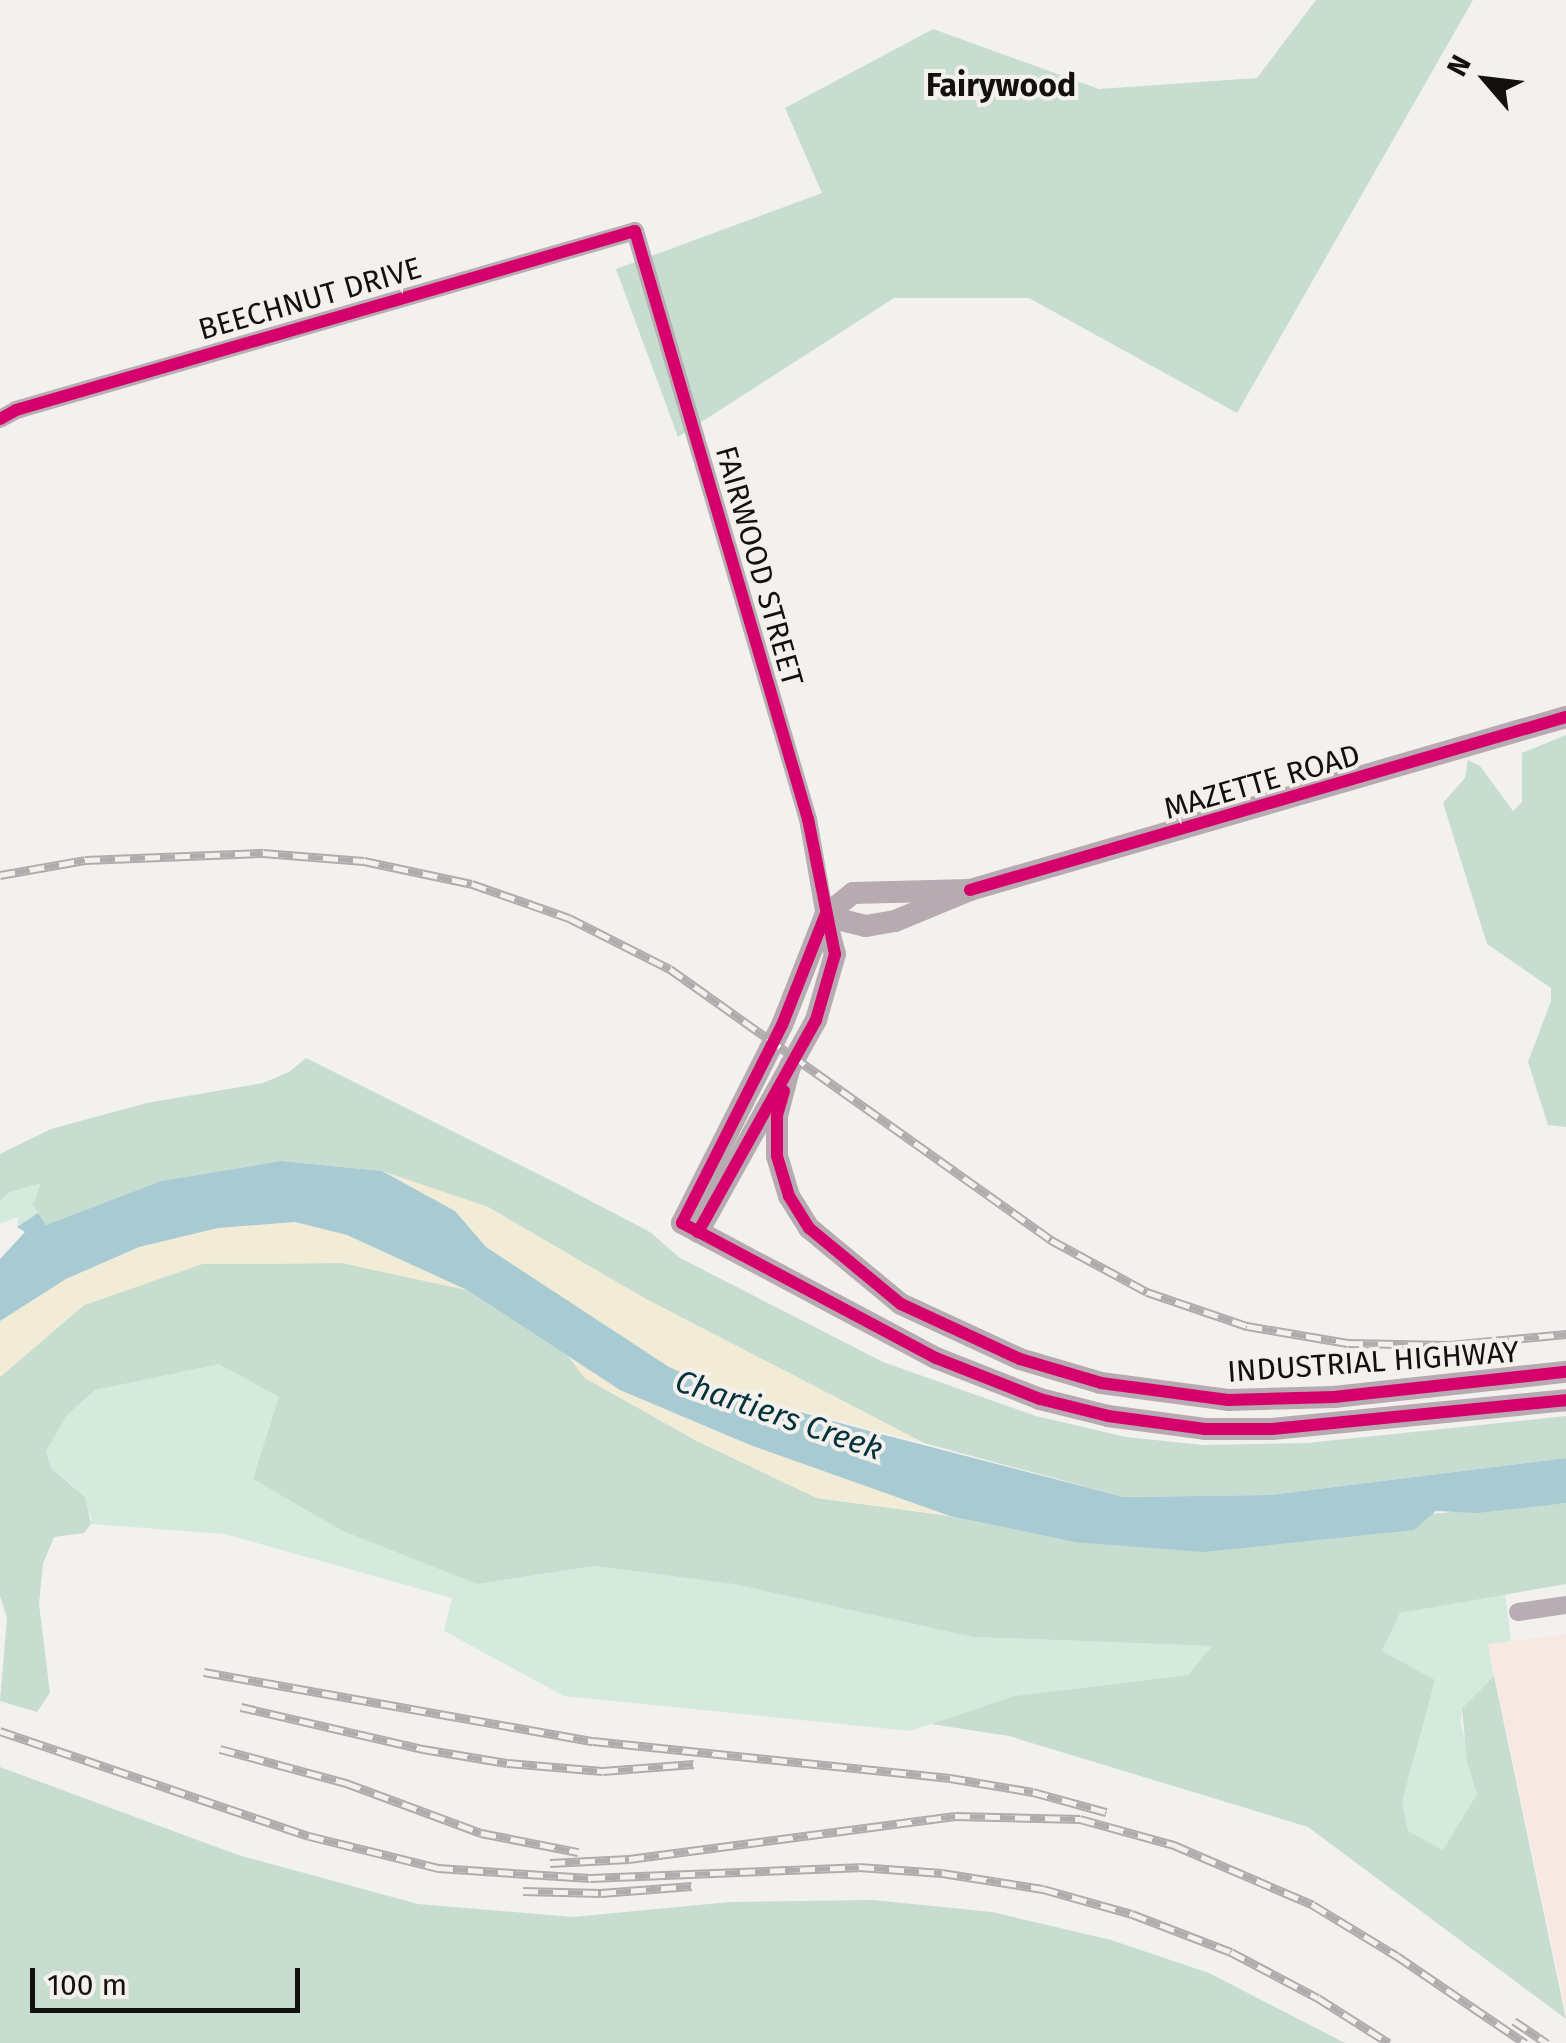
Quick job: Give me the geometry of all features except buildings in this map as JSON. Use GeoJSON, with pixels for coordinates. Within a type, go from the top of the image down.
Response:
{"type":"FeatureCollection","features":[{"type":"Feature","properties":{"kind":"street","name":"BEECHNUT DRIVE"},"geometry":{"type":"LineString","coordinates":[[0,419],[635,231]]}},
{"type":"Feature","properties":{"kind":"street","name":"FAIRWOOD STREET"},"geometry":{"type":"LineString","coordinates":[[635,231],[808,818],[835,954],[816,1020],[690,1227]]}},
{"type":"Feature","properties":{"kind":"street","name":"MAZETTE ROAD"},"geometry":{"type":"LineString","coordinates":[[825,916],[866,926],[895,921],[970,890],[1566,717]]}},
{"type":"Feature","properties":{"kind":"street","name":"MAZETTE ROAD"},"geometry":{"type":"LineString","coordinates":[[825,916],[854,893],[970,890]]}},
{"type":"Feature","properties":{"kind":"street"},"geometry":{"type":"LineString","coordinates":[[690,1227],[788,1013],[825,916]]}},
{"type":"Feature","properties":{"kind":"street","name":"INDUSTRIAL HIGHWAY"},"geometry":{"type":"LineString","coordinates":[[790,1066],[776,1136],[789,1196],[828,1247],[901,1304],[979,1342],[1050,1369],[1184,1397],[1334,1397],[1566,1372]]}},
{"type":"Feature","properties":{"kind":"street","name":"INDUSTRIAL HIGHWAY"},"geometry":{"type":"LineString","coordinates":[[690,1227],[936,1358],[1040,1399],[1108,1416],[1205,1429],[1272,1428],[1566,1400]]}},
{"type":"Feature","properties":{"kind":"street"},"geometry":{"type":"LineString","coordinates":[[1518,1612],[1566,1605]]}},
{"type":"Feature","properties":{"kind":"shaded area"},"geometry":{"type":"Polygon","coordinates":[[[1566,1634],[1566,2011],[1488,1644],[1566,1634]]]}},
{"type":"Feature","properties":{"kind":"green space"},"geometry":{"type":"Polygon","coordinates":[[[1316,0],[1473,0],[1237,413],[1029,298],[894,298],[678,437],[616,269],[822,193],[785,108],[933,29],[1099,89],[1257,78],[1316,0]]]}},
{"type":"Feature","properties":{"kind":"green space"},"geometry":{"type":"Polygon","coordinates":[[[1566,735],[1566,1127],[1548,1125],[1528,1062],[1551,1001],[1551,988],[1487,944],[1443,803],[1465,778],[1468,760],[1480,766],[1513,811],[1522,802],[1522,753],[1566,735]]]}},
{"type":"Feature","properties":{"kind":"green space"},"geometry":{"type":"Polygon","coordinates":[[[306,1058],[650,1232],[680,1258],[883,1362],[1036,1416],[1126,1437],[1203,1445],[1307,1443],[1566,1416],[1566,1458],[1269,1495],[1124,1497],[924,1443],[644,1298],[488,1207],[382,1171],[281,1161],[161,1181],[46,1225],[33,1205],[41,1183],[10,1192],[0,1201],[0,1154],[51,1129],[147,1103],[263,1083],[289,1072],[306,1058]]]}},
{"type":"Feature","properties":{"kind":"green space"},"geometry":{"type":"Polygon","coordinates":[[[42,1182],[33,1205],[38,1213],[17,1227],[18,1217],[0,1224],[0,1201],[10,1192],[42,1182]]]}},
{"type":"Feature","properties":{"kind":"green space"},"geometry":{"type":"Polygon","coordinates":[[[342,1263],[467,1290],[568,1356],[585,1378],[697,1441],[817,1498],[950,1516],[1074,1542],[1566,1503],[1566,1584],[1400,1613],[1382,1651],[1435,1680],[1402,1802],[1408,1831],[1443,1850],[1477,1794],[1467,1762],[1462,1708],[1494,1676],[1566,2019],[1308,1827],[1009,1736],[931,1724],[1014,1696],[1188,1675],[1212,1646],[973,1637],[733,1584],[594,1566],[477,1584],[343,1531],[253,1479],[279,1397],[219,1364],[95,1390],[67,1415],[46,1451],[51,1468],[85,1497],[91,1524],[84,1533],[54,1537],[43,1564],[39,1604],[50,1693],[37,1712],[0,1701],[7,1618],[0,1596],[0,1377],[84,1305],[202,1264],[342,1263]]]}},
{"type":"Feature","properties":{"kind":"green space"},"geometry":{"type":"Polygon","coordinates":[[[219,1363],[280,1397],[477,1584],[594,1566],[733,1584],[973,1637],[1214,1646],[1188,1675],[1014,1696],[910,1731],[564,1696],[444,1631],[452,1598],[225,1534],[91,1524],[91,1516],[75,1487],[51,1468],[46,1450],[67,1415],[95,1390],[219,1363]]]}},
{"type":"Feature","properties":{"kind":"green space"},"geometry":{"type":"Polygon","coordinates":[[[1505,1593],[1511,1641],[1488,1644],[1494,1676],[1462,1708],[1461,1724],[1477,1794],[1443,1851],[1408,1831],[1402,1802],[1434,1680],[1382,1651],[1400,1613],[1505,1593]]]}},
{"type":"Feature","properties":{"kind":"green space"},"geometry":{"type":"Polygon","coordinates":[[[0,1767],[238,1855],[418,1904],[573,1917],[730,1902],[873,1900],[992,1912],[1111,1940],[1209,1973],[1345,2043],[0,2043],[0,1767]]]}},
{"type":"Feature","properties":{"kind":"sand"},"geometry":{"type":"Polygon","coordinates":[[[382,1171],[487,1207],[644,1298],[924,1443],[727,1392],[669,1367],[486,1247],[455,1211],[382,1171]]]}},
{"type":"Feature","properties":{"kind":"sand"},"geometry":{"type":"Polygon","coordinates":[[[295,1222],[347,1235],[467,1290],[342,1263],[202,1264],[84,1305],[0,1377],[0,1321],[67,1279],[139,1247],[218,1228],[295,1222]]]}},
{"type":"Feature","properties":{"kind":"sand"},"geometry":{"type":"Polygon","coordinates":[[[568,1356],[620,1390],[750,1445],[950,1516],[817,1498],[697,1441],[585,1378],[568,1356]]]}},
{"type":"Feature","properties":{"kind":"water","name":"Chartiers Creek"},"geometry":{"type":"Polygon","coordinates":[[[281,1161],[382,1171],[455,1211],[486,1247],[669,1367],[727,1392],[873,1432],[1124,1497],[1269,1495],[1566,1458],[1566,1503],[1477,1513],[1436,1511],[1414,1530],[1204,1552],[1074,1542],[950,1516],[750,1445],[620,1390],[467,1290],[347,1235],[295,1222],[218,1228],[139,1247],[66,1279],[0,1321],[0,1259],[25,1232],[17,1227],[38,1213],[46,1225],[161,1181],[281,1161]]]}},
{"type":"Feature","properties":{"kind":"railway"},"geometry":{"type":"LineString","coordinates":[[0,875],[85,860],[263,853],[364,861],[472,884],[569,918],[670,969],[1051,1240],[1147,1292],[1247,1326],[1348,1343],[1449,1345],[1566,1334]]}},
{"type":"Feature","properties":{"kind":"railway"},"geometry":{"type":"LineString","coordinates":[[204,1672],[593,1741],[950,1778],[1033,1792],[1106,1812]]}},
{"type":"Feature","properties":{"kind":"railway"},"geometry":{"type":"LineString","coordinates":[[241,1707],[423,1749],[507,1763],[603,1771],[694,1764]]}},
{"type":"Feature","properties":{"kind":"railway"},"geometry":{"type":"LineString","coordinates":[[0,1731],[309,1836],[438,1868],[590,1878],[859,1867],[942,1873],[1043,1889],[1132,1914],[1231,1952],[1318,1998],[1389,2043]]}},
{"type":"Feature","properties":{"kind":"railway"},"geometry":{"type":"LineString","coordinates":[[220,1749],[346,1783],[481,1833],[578,1852]]}},
{"type":"Feature","properties":{"kind":"railway"},"geometry":{"type":"LineString","coordinates":[[550,1863],[629,1859],[955,1816],[1080,1819],[1174,1845],[1313,1905],[1397,1956],[1525,2043]]}},
{"type":"Feature","properties":{"kind":"railway"},"geometry":{"type":"LineString","coordinates":[[523,1891],[601,1893],[692,1886]]}},
{"type":"Feature","properties":{"kind":"railway"},"geometry":{"type":"LineString","coordinates":[[1514,2021],[1547,2043]]}},
{"type":"Feature","properties":{"kind":"cycle path"},"geometry":{"type":"LineString","coordinates":[[0,419],[16,410],[635,231],[808,819],[835,954],[816,1020],[698,1232]]}},
{"type":"Feature","properties":{"kind":"cycle path"},"geometry":{"type":"LineString","coordinates":[[970,890],[1566,717]]}},
{"type":"Feature","properties":{"kind":"cycle path"},"geometry":{"type":"LineString","coordinates":[[825,916],[782,1025],[682,1223],[936,1358],[1040,1399],[1108,1416],[1205,1429],[1272,1429],[1566,1400]]}},
{"type":"Feature","properties":{"kind":"cycle path"},"geometry":{"type":"LineString","coordinates":[[784,1091],[777,1116],[777,1156],[789,1196],[809,1228],[901,1304],[1020,1359],[1101,1383],[1228,1400],[1334,1397],[1566,1372]]}},
{"type":"Feature","properties":{"kind":"district","name":"Fairywood"},"geometry":{"type":"Point","coordinates":[1001,85]}}]}
